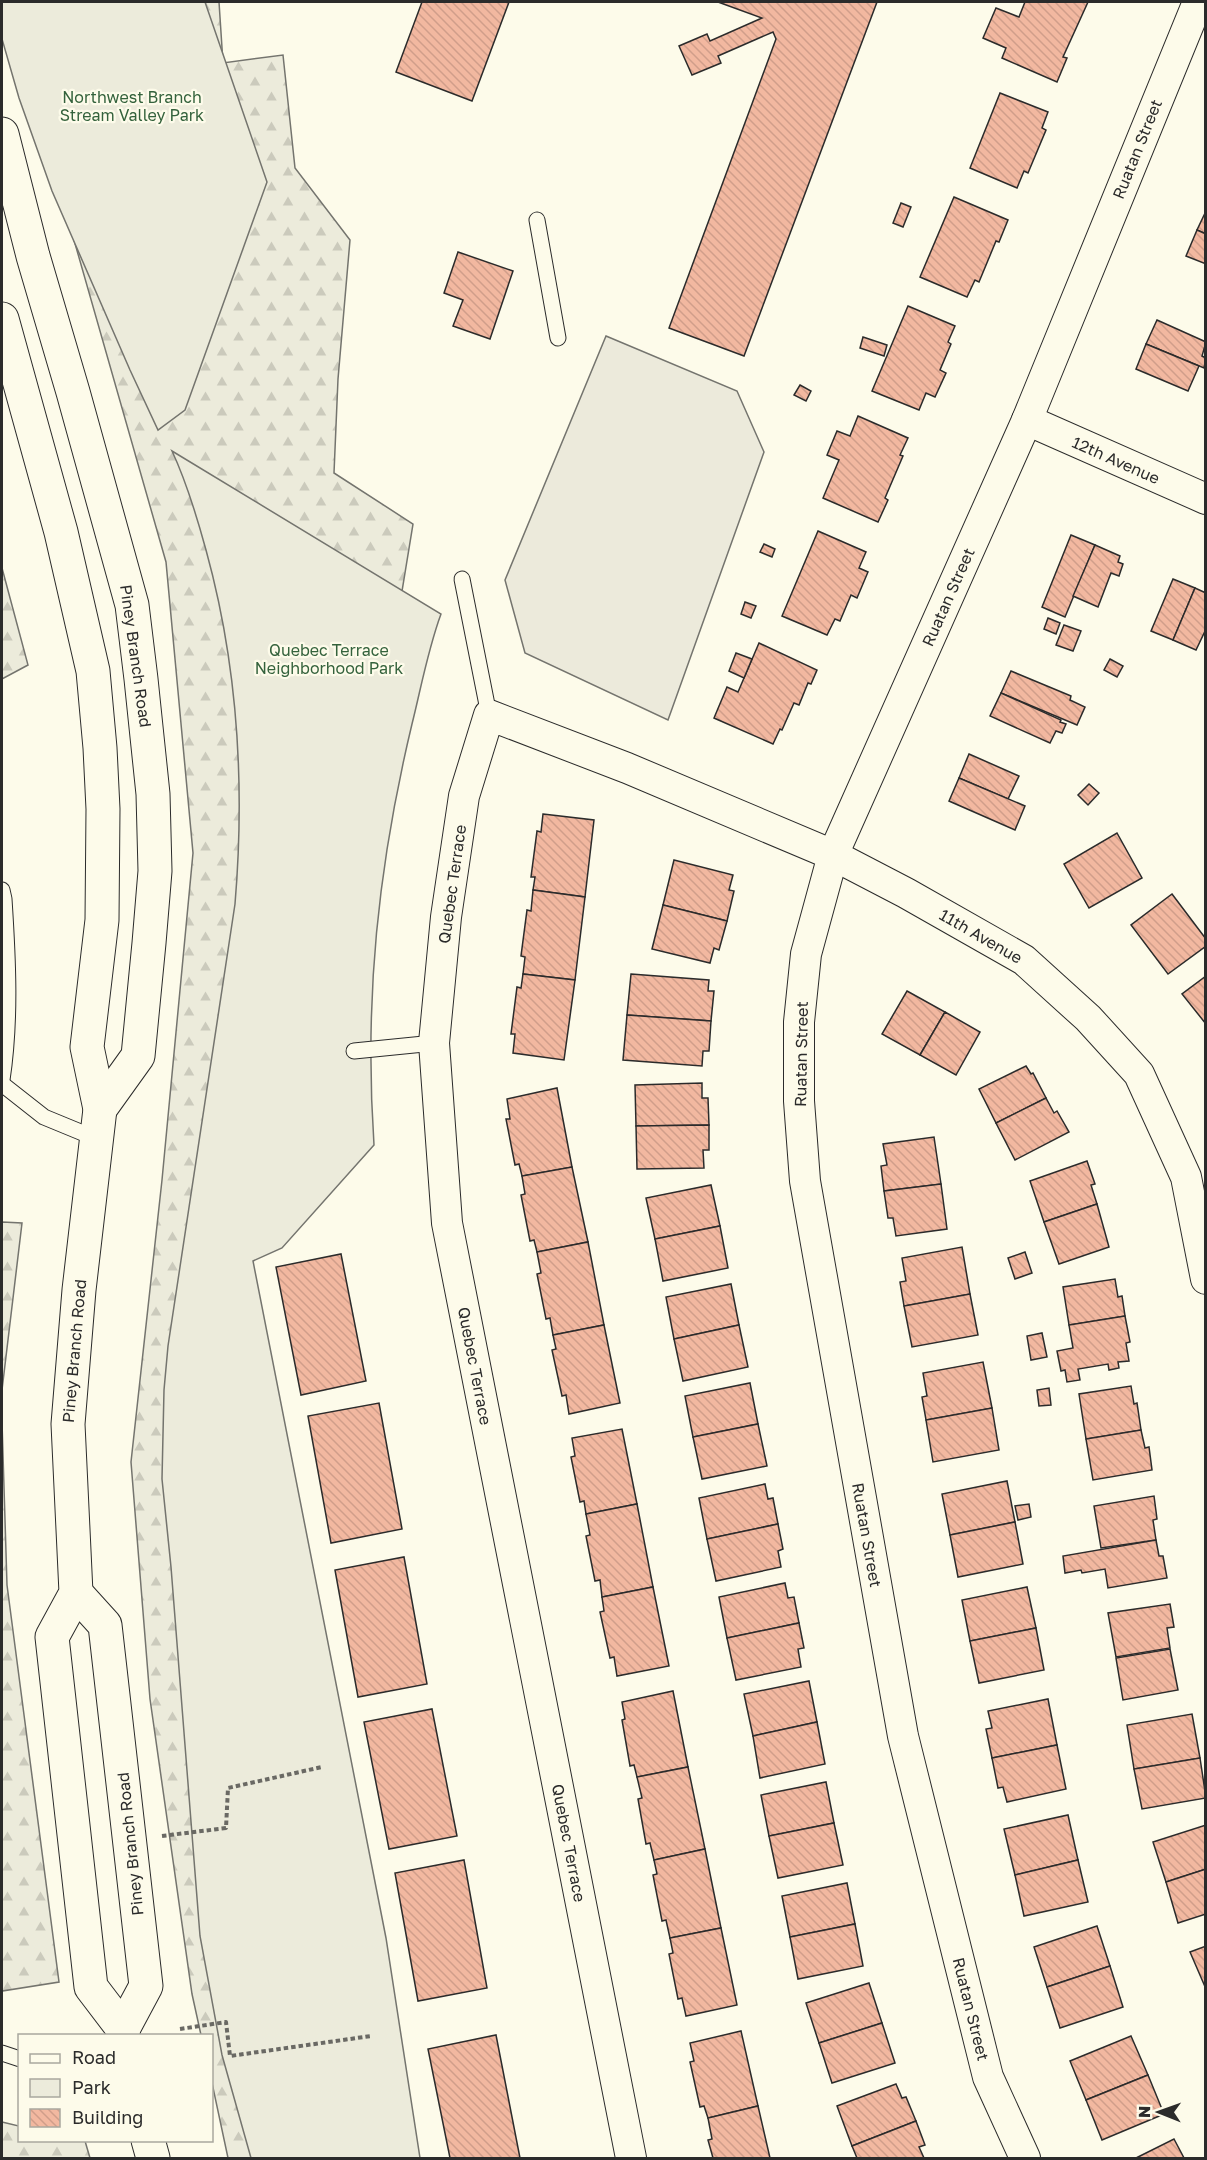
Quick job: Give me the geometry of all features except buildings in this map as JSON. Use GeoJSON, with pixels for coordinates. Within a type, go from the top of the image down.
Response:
{"type":"FeatureCollection","features":[{"type":"Feature","properties":{"kind":"main road","name":"Piney Branch Road"},"geometry":{"type":"LineString","coordinates":[[2,134],[33,256],[129,594],[141,679],[153,795],[155,871],[138,1056],[98,1124]]}},
{"type":"Feature","properties":{"kind":"main road","name":"Piney Branch Road"},"geometry":{"type":"LineString","coordinates":[[2,320],[61,532],[93,671],[100,748],[103,809],[102,920],[87,1047],[98,1124],[79,1290],[68,1424],[76,1593],[52,1637],[91,1987],[123,2032],[146,1986],[145,1974],[105,1625],[76,1593]]}},
{"type":"Feature","properties":{"kind":"main road"},"geometry":{"type":"LineString","coordinates":[[149,2142],[153,2158]]}},
{"type":"Feature","properties":{"kind":"street","name":"Ruatan Street"},"geometry":{"type":"LineString","coordinates":[[1025,2158],[988,2077],[903,1736],[805,1181],[798,1101],[799,1022],[806,954],[833,855],[1027,420],[1198,2]]}},
{"type":"Feature","properties":{"kind":"street","name":"12th Avenue"},"geometry":{"type":"LineString","coordinates":[[1027,420],[1206,499]]}},
{"type":"Feature","properties":{"kind":"street","name":"11th Avenue"},"geometry":{"type":"LineString","coordinates":[[489,715],[627,768],[833,855],[906,893],[1023,960],[1088,1018],[1139,1074],[1186,1177],[1206,1280]]}},
{"type":"Feature","properties":{"kind":"street","name":"Quebec Terrace"},"geometry":{"type":"LineString","coordinates":[[489,715],[464,796],[446,916],[434,1042],[447,1223],[631,2158]]}},
{"type":"Feature","properties":{"kind":"lane"},"geometry":{"type":"LineString","coordinates":[[537,220],[558,338]]}},
{"type":"Feature","properties":{"kind":"lane"},"geometry":{"type":"LineString","coordinates":[[462,579],[489,715]]}},
{"type":"Feature","properties":{"kind":"lane"},"geometry":{"type":"LineString","coordinates":[[2,890],[8,970],[7,1047],[2,1082],[44,1117],[98,1124]]}},
{"type":"Feature","properties":{"kind":"lane"},"geometry":{"type":"LineString","coordinates":[[354,1051],[434,1042]]}},
{"type":"Feature","properties":{"kind":"lane"},"geometry":{"type":"LineString","coordinates":[[2,2053],[18,2058]]}},
{"type":"Feature","properties":{"kind":"path"},"geometry":{"type":"LineString","coordinates":[[155,1837],[226,1828],[228,1788],[322,1767]]}},
{"type":"Feature","properties":{"kind":"path"},"geometry":{"type":"LineString","coordinates":[[180,2029],[226,2022],[230,2056],[371,2036]]}},
{"type":"Feature","properties":{"kind":"green space","name":"Northwest Branch Stream Valley Park"},"geometry":{"type":"Polygon","coordinates":[[[2,2],[205,2],[267,182],[185,410],[158,430],[52,191],[19,98],[2,39],[2,2]]]}},
{"type":"Feature","properties":{"kind":"green space"},"geometry":{"type":"Polygon","coordinates":[[[6,2],[219,2],[223,63],[283,55],[295,168],[350,240],[338,379],[334,473],[413,524],[373,768],[242,1155],[337,2158],[228,2158],[213,2088],[213,2034],[201,2034],[192,1994],[150,1699],[131,1462],[162,1180],[193,853],[166,562],[6,2]]]}},
{"type":"Feature","properties":{"kind":"green space","name":"Quebec Terrace Neighborhood Park"},"geometry":{"type":"Polygon","coordinates":[[[172,451],[441,614],[428,655],[400,777],[382,881],[376,933],[371,1038],[374,1145],[282,1248],[253,1261],[386,1938],[420,2158],[251,2158],[222,2055],[200,1936],[162,1479],[164,1390],[168,1346],[235,904],[239,770],[232,682],[217,594],[195,513],[172,451]]]}},
{"type":"Feature","properties":{"kind":"green space"},"geometry":{"type":"Polygon","coordinates":[[[2,568],[28,665],[2,679],[2,568]]]}},
{"type":"Feature","properties":{"kind":"green space"},"geometry":{"type":"Polygon","coordinates":[[[2,1222],[22,1223],[2,1390],[2,1222]]]}},
{"type":"Feature","properties":{"kind":"green space"},"geometry":{"type":"Polygon","coordinates":[[[2,1422],[7,1585],[59,1982],[2,1991],[2,1422]]]}},
{"type":"Feature","properties":{"kind":"green space"},"geometry":{"type":"Polygon","coordinates":[[[2,2122],[18,2126],[18,2142],[85,2142],[90,2158],[2,2158],[2,2122]]]}},
{"type":"Feature","properties":{"kind":"shaded area"},"geometry":{"type":"Polygon","coordinates":[[[606,336],[737,391],[764,452],[668,720],[525,653],[505,580],[606,336]]]}}]}
